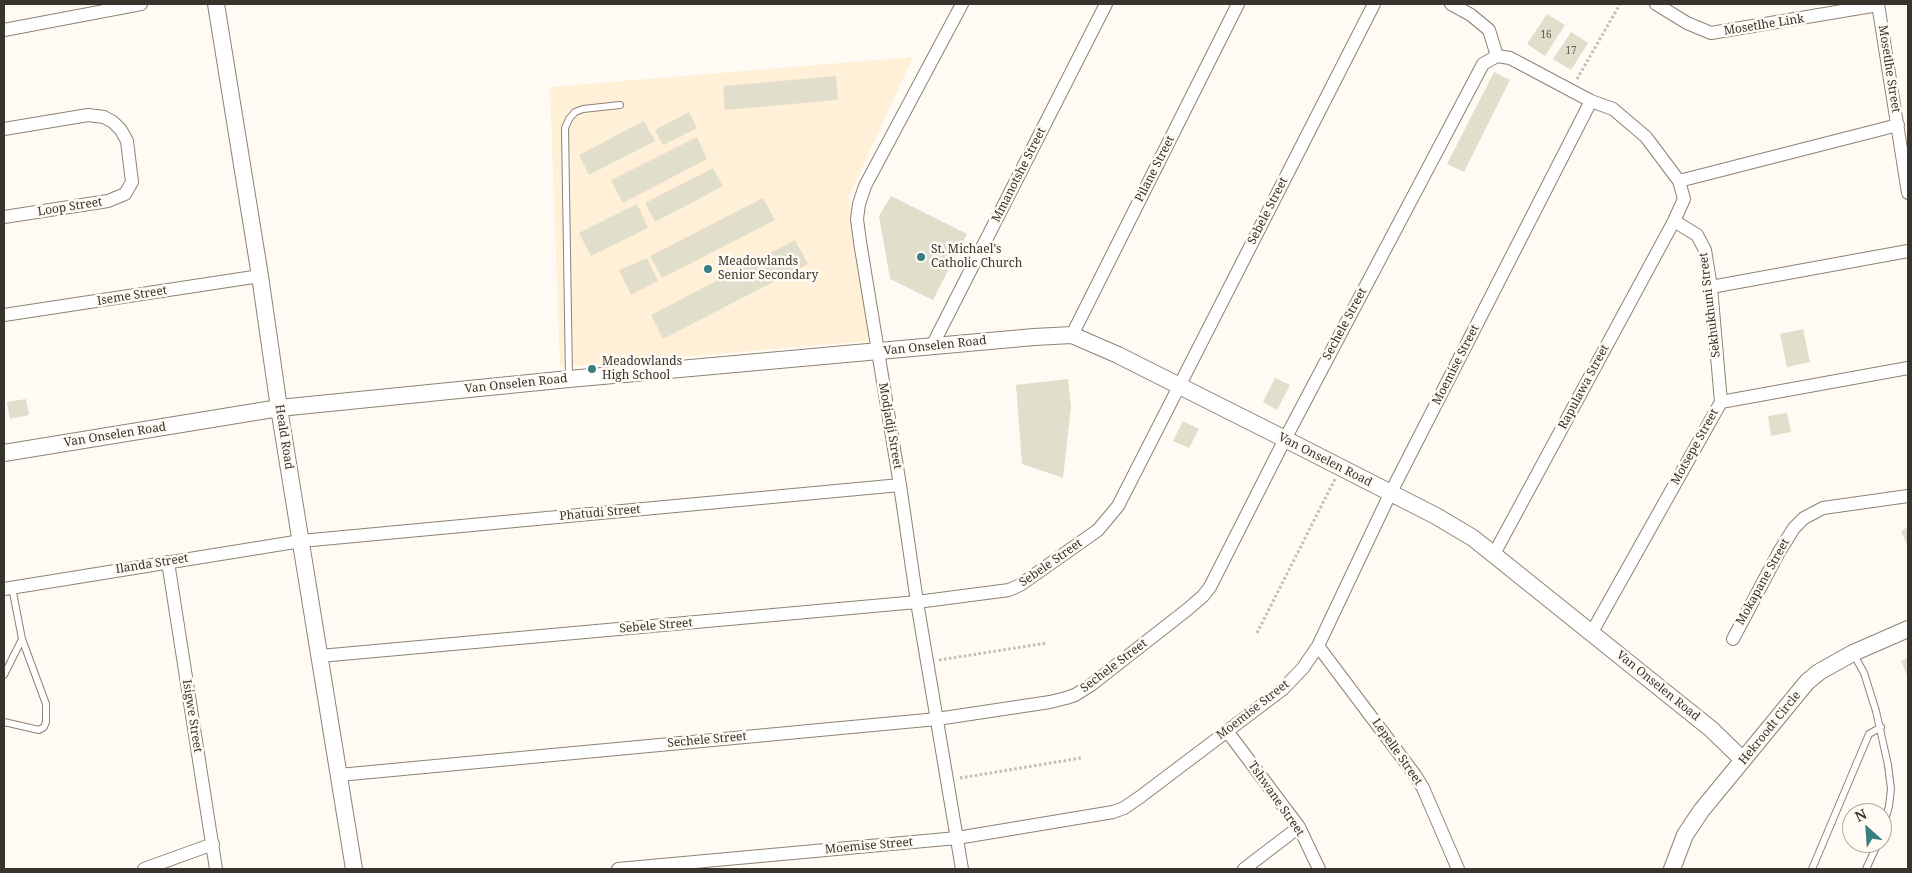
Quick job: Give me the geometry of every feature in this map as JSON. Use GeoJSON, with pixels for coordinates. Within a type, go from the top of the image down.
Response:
{"type":"FeatureCollection","features":[{"type":"Feature","properties":{"kind":"street"},"geometry":{"type":"LineString","coordinates":[[4,30],[83,9],[141,4]]}},
{"type":"Feature","properties":{"kind":"street","name":"Heald Road"},"geometry":{"type":"LineString","coordinates":[[216,4],[354,869]]}},
{"type":"Feature","properties":{"kind":"street","name":"Modjadji Street"},"geometry":{"type":"LineString","coordinates":[[962,4],[865,186],[859,204],[857,219],[917,602],[962,869]]}},
{"type":"Feature","properties":{"kind":"street","name":"Mmanotshe Street"},"geometry":{"type":"LineString","coordinates":[[932,346],[1106,4]]}},
{"type":"Feature","properties":{"kind":"street","name":"Pilane Street"},"geometry":{"type":"LineString","coordinates":[[1072,335],[1238,4]]}},
{"type":"Feature","properties":{"kind":"street","name":"Sebele Street"},"geometry":{"type":"LineString","coordinates":[[320,656],[917,602],[1009,590],[1039,573],[1098,530],[1118,506],[1374,4]]}},
{"type":"Feature","properties":{"kind":"street"},"geometry":{"type":"LineString","coordinates":[[1451,4],[1471,15],[1489,30],[1496,56],[1510,58],[1591,100],[1614,109],[1640,132],[1678,181],[1684,199],[1674,220]]}},
{"type":"Feature","properties":{"kind":"street","name":"Mosetlhe Link"},"geometry":{"type":"LineString","coordinates":[[1656,4],[1687,23],[1711,33],[1878,4]]}},
{"type":"Feature","properties":{"kind":"street","name":"Mosetlhe Street"},"geometry":{"type":"LineString","coordinates":[[1878,4],[1908,193]]}},
{"type":"Feature","properties":{"kind":"street","name":"Sechele Street"},"geometry":{"type":"LineString","coordinates":[[339,775],[937,719],[1050,702],[1076,695],[1188,609],[1210,587],[1285,439],[1483,64],[1496,56]]}},
{"type":"Feature","properties":{"kind":"street","name":"Moemise Street"},"geometry":{"type":"LineString","coordinates":[[618,869],[956,838],[1113,812],[1124,808],[1140,797],[1283,689],[1303,668],[1318,646],[1390,494],[1591,100]]}},
{"type":"Feature","properties":{"kind":"street","name":"Loop Street"},"geometry":{"type":"LineString","coordinates":[[4,129],[88,115],[104,116],[121,130],[127,141],[132,182],[125,194],[108,201],[4,217]]}},
{"type":"Feature","properties":{"kind":"street"},"geometry":{"type":"LineString","coordinates":[[1678,181],[1898,126]]}},
{"type":"Feature","properties":{"kind":"street","name":"Sekhukhuni Street"},"geometry":{"type":"LineString","coordinates":[[1674,220],[1697,235],[1705,250],[1711,287],[1721,402]]}},
{"type":"Feature","properties":{"kind":"street","name":"Rapulawa Street"},"geometry":{"type":"LineString","coordinates":[[1494,554],[1674,220]]}},
{"type":"Feature","properties":{"kind":"street"},"geometry":{"type":"LineString","coordinates":[[1711,287],[1908,251]]}},
{"type":"Feature","properties":{"kind":"street","name":"Iseme Street"},"geometry":{"type":"LineString","coordinates":[[4,315],[260,276]]}},
{"type":"Feature","properties":{"kind":"street","name":"Van Onselen Road"},"geometry":{"type":"LineString","coordinates":[[4,453],[279,408],[569,379],[1059,334],[1072,335],[1096,344],[1341,467],[1463,532],[1494,554],[1592,632],[1711,729],[1743,760]]}},
{"type":"Feature","properties":{"kind":"street","name":"Motsepe Street"},"geometry":{"type":"LineString","coordinates":[[1592,632],[1721,402],[1908,368]]}},
{"type":"Feature","properties":{"kind":"street","name":"Phatudi Street"},"geometry":{"type":"LineString","coordinates":[[301,541],[900,484]]}},
{"type":"Feature","properties":{"kind":"street","name":"Mokapane Street"},"geometry":{"type":"LineString","coordinates":[[1733,639],[1778,552],[1794,528],[1804,518],[1823,508],[1908,496]]}},
{"type":"Feature","properties":{"kind":"street","name":"Ilanda Street"},"geometry":{"type":"LineString","coordinates":[[8,588],[301,541]]}},
{"type":"Feature","properties":{"kind":"street","name":"Isigwe Street"},"geometry":{"type":"LineString","coordinates":[[168,562],[216,869]]}},
{"type":"Feature","properties":{"kind":"street","name":"Hekroodt Circle"},"geometry":{"type":"LineString","coordinates":[[1672,869],[1685,835],[1701,811],[1807,682],[1819,672],[1853,653],[1908,629]]}},
{"type":"Feature","properties":{"kind":"street","name":"Lepelle Street"},"geometry":{"type":"LineString","coordinates":[[1318,646],[1415,775],[1423,788],[1458,869]]}},
{"type":"Feature","properties":{"kind":"street","name":"Tshwane Street"},"geometry":{"type":"LineString","coordinates":[[1226,731],[1299,827],[1319,869]]}},
{"type":"Feature","properties":{"kind":"street"},"geometry":{"type":"LineString","coordinates":[[1244,869],[1299,827]]}},
{"type":"Feature","properties":{"kind":"street"},"geometry":{"type":"LineString","coordinates":[[144,869],[212,844]]}},
{"type":"Feature","properties":{"kind":"lane"},"geometry":{"type":"LineString","coordinates":[[569,379],[565,128],[568,119],[575,112],[620,104]]}},
{"type":"Feature","properties":{"kind":"lane"},"geometry":{"type":"LineString","coordinates":[[4,722],[39,730],[44,727],[46,722],[46,704],[22,639],[8,588]]}},
{"type":"Feature","properties":{"kind":"lane"},"geometry":{"type":"LineString","coordinates":[[4,675],[22,639]]}},
{"type":"Feature","properties":{"kind":"lane"},"geometry":{"type":"LineString","coordinates":[[1853,653],[1864,673],[1881,727],[1891,789],[1889,803]]}},
{"type":"Feature","properties":{"kind":"lane"},"geometry":{"type":"LineString","coordinates":[[1812,869],[1869,734],[1881,727]]}},
{"type":"Feature","properties":{"kind":"lane"},"geometry":{"type":"LineString","coordinates":[[1866,869],[1873,853]]}},
{"type":"Feature","properties":{"kind":"path"},"geometry":{"type":"LineString","coordinates":[[1571,90],[1620,4]]}},
{"type":"Feature","properties":{"kind":"path"},"geometry":{"type":"LineString","coordinates":[[1257,633],[1341,467]]}},
{"type":"Feature","properties":{"kind":"path"},"geometry":{"type":"LineString","coordinates":[[928,662],[1047,643]]}},
{"type":"Feature","properties":{"kind":"path"},"geometry":{"type":"LineString","coordinates":[[946,780],[1082,758]]}},
{"type":"Feature","properties":{"kind":"shaded area","name":"Meadowlands Senior Secondary"},"geometry":{"type":"Polygon","coordinates":[[[913,57],[849,196],[869,341],[560,367],[550,87],[913,57]]]}},
{"type":"Feature","properties":{"kind":"building"},"geometry":{"type":"Polygon","coordinates":[[[1547,14],[1565,25],[1545,56],[1527,44],[1547,14]]]}},
{"type":"Feature","properties":{"kind":"building"},"geometry":{"type":"Polygon","coordinates":[[[1571,32],[1588,43],[1571,70],[1553,59],[1571,32]]]}},
{"type":"Feature","properties":{"kind":"building"},"geometry":{"type":"Polygon","coordinates":[[[1494,72],[1510,80],[1464,172],[1447,164],[1494,72]]]}},
{"type":"Feature","properties":{"kind":"building"},"geometry":{"type":"Polygon","coordinates":[[[836,76],[838,100],[725,110],[723,86],[836,76]]]}},
{"type":"Feature","properties":{"kind":"building"},"geometry":{"type":"Polygon","coordinates":[[[689,112],[697,128],[663,145],[655,130],[689,112]]]}},
{"type":"Feature","properties":{"kind":"building"},"geometry":{"type":"Polygon","coordinates":[[[644,121],[655,141],[589,175],[579,155],[644,121]]]}},
{"type":"Feature","properties":{"kind":"building"},"geometry":{"type":"Polygon","coordinates":[[[697,137],[707,159],[623,203],[611,180],[697,137]]]}},
{"type":"Feature","properties":{"kind":"building"},"geometry":{"type":"Polygon","coordinates":[[[713,168],[723,186],[655,222],[645,203],[713,168]]]}},
{"type":"Feature","properties":{"kind":"building","name":"St. Michael's Catholic Church"},"geometry":{"type":"Polygon","coordinates":[[[891,196],[967,234],[933,300],[890,279],[879,216],[891,196]]]}},
{"type":"Feature","properties":{"kind":"building"},"geometry":{"type":"Polygon","coordinates":[[[763,198],[775,220],[662,278],[650,256],[763,198]]]}},
{"type":"Feature","properties":{"kind":"building"},"geometry":{"type":"Polygon","coordinates":[[[637,204],[648,228],[591,256],[579,233],[637,204]]]}},
{"type":"Feature","properties":{"kind":"building"},"geometry":{"type":"Polygon","coordinates":[[[795,240],[808,264],[663,339],[651,315],[795,240]]]}},
{"type":"Feature","properties":{"kind":"building"},"geometry":{"type":"Polygon","coordinates":[[[647,258],[658,281],[631,295],[619,270],[647,258]]]}},
{"type":"Feature","properties":{"kind":"building"},"geometry":{"type":"Polygon","coordinates":[[[1803,329],[1810,362],[1787,367],[1780,334],[1803,329]]]}},
{"type":"Feature","properties":{"kind":"building"},"geometry":{"type":"Polygon","coordinates":[[[1275,378],[1290,385],[1277,410],[1263,402],[1275,378]]]}},
{"type":"Feature","properties":{"kind":"building"},"geometry":{"type":"Polygon","coordinates":[[[1068,379],[1071,407],[1063,478],[1022,464],[1016,385],[1068,379]]]}},
{"type":"Feature","properties":{"kind":"building"},"geometry":{"type":"Polygon","coordinates":[[[26,399],[29,415],[10,419],[7,402],[26,399]]]}},
{"type":"Feature","properties":{"kind":"building"},"geometry":{"type":"Polygon","coordinates":[[[1787,413],[1791,432],[1771,436],[1768,416],[1787,413]]]}},
{"type":"Feature","properties":{"kind":"building"},"geometry":{"type":"Polygon","coordinates":[[[1183,421],[1199,429],[1189,448],[1173,441],[1183,421]]]}},
{"type":"Feature","properties":{"kind":"building"},"geometry":{"type":"Polygon","coordinates":[[[1908,527],[1908,548],[1901,531],[1908,527]]]}},
{"type":"Feature","properties":{"kind":"building"},"geometry":{"type":"Polygon","coordinates":[[[1908,658],[1908,678],[1901,661],[1908,658]]]}},
{"type":"Feature","properties":{"kind":"place","name":"St. Michael's Catholic Church"},"geometry":{"type":"Point","coordinates":[921,257]}},
{"type":"Feature","properties":{"kind":"place","name":"Meadowlands Senior Secondary"},"geometry":{"type":"Point","coordinates":[708,269]}},
{"type":"Feature","properties":{"kind":"place","name":"Meadowlands High School"},"geometry":{"type":"Point","coordinates":[592,369]}}]}
